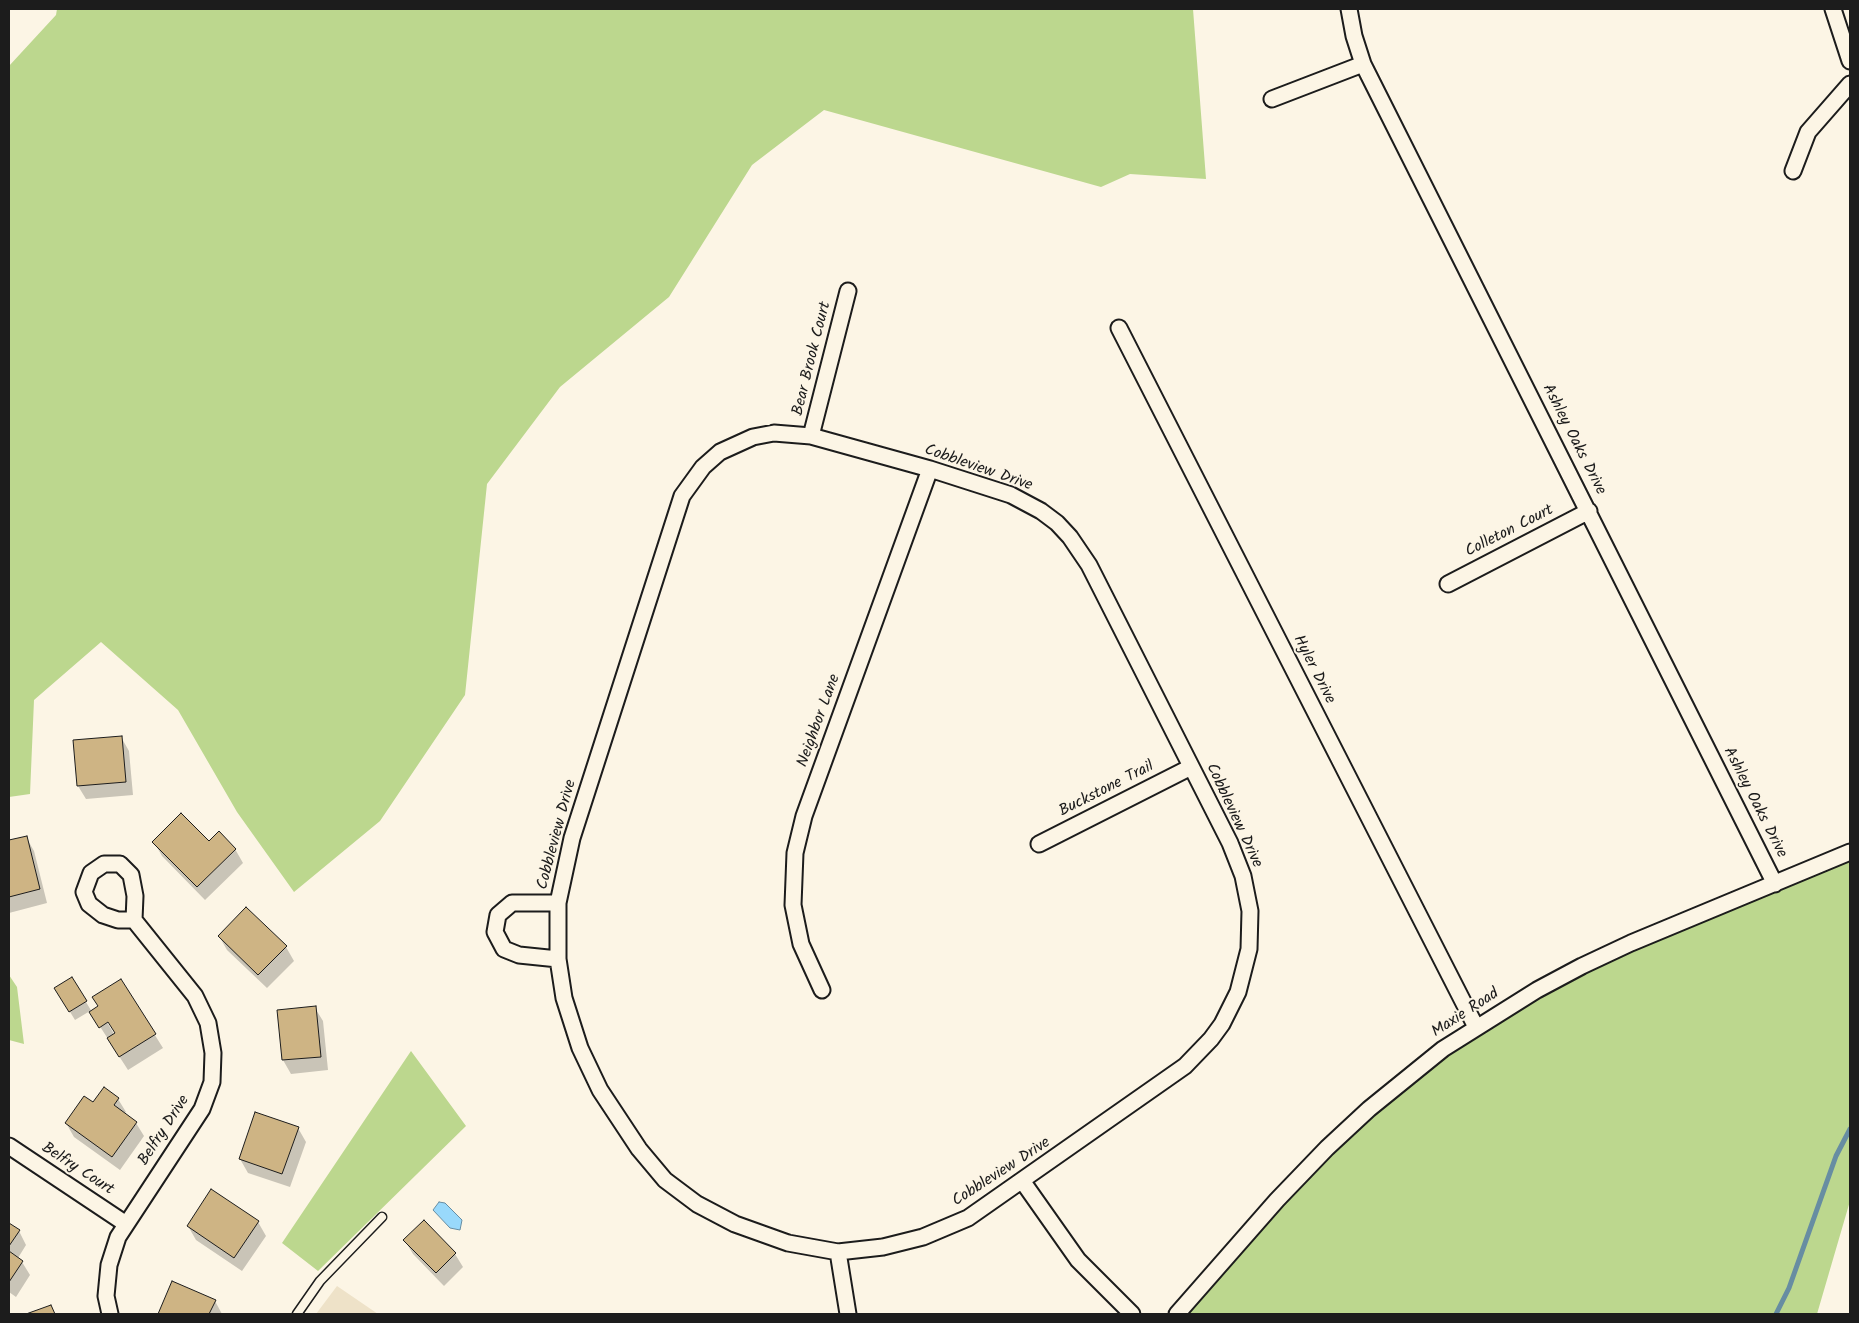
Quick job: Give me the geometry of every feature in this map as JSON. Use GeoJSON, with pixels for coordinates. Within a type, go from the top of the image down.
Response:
{"type":"FeatureCollection","features":[{"type":"Feature","properties":{"kind":"street","name":"Ashley Oaks Drive"},"geometry":{"type":"LineString","coordinates":[[1349,9],[1354,36],[1363,64],[1775,884]]}},
{"type":"Feature","properties":{"kind":"street"},"geometry":{"type":"LineString","coordinates":[[1833,9],[1850,61]]}},
{"type":"Feature","properties":{"kind":"street"},"geometry":{"type":"LineString","coordinates":[[1272,99],[1363,64]]}},
{"type":"Feature","properties":{"kind":"street"},"geometry":{"type":"LineString","coordinates":[[1793,172],[1808,132],[1850,84]]}},
{"type":"Feature","properties":{"kind":"street","name":"Bear Brook Court"},"geometry":{"type":"LineString","coordinates":[[811,436],[848,291]]}},
{"type":"Feature","properties":{"kind":"street","name":"Hyler Drive"},"geometry":{"type":"LineString","coordinates":[[1120,328],[1476,1027]]}},
{"type":"Feature","properties":{"kind":"street","name":"Cobbleview Drive"},"geometry":{"type":"LineString","coordinates":[[774,433],[811,436],[930,469],[1024,501],[1057,523],[1070,537],[1089,565],[1230,843],[1243,876],[1250,911],[1249,949],[1238,992],[1222,1024],[1211,1039],[1185,1066],[1023,1182],[968,1218],[923,1237],[883,1247],[838,1252],[788,1243],[735,1224],[697,1204],[665,1180],[639,1149],[600,1090],[580,1048],[564,998],[558,959],[558,903],[572,838],[682,496],[703,467],[720,452],[736,443],[774,433]]}},
{"type":"Feature","properties":{"kind":"street","name":"Neighbor Lane"},"geometry":{"type":"LineString","coordinates":[[822,990],[807,960],[799,934],[792,888],[795,853],[804,816],[930,469]]}},
{"type":"Feature","properties":{"kind":"street","name":"Colleton Court"},"geometry":{"type":"LineString","coordinates":[[1448,584],[1589,511]]}},
{"type":"Feature","properties":{"kind":"street","name":"Buckstone Trail"},"geometry":{"type":"LineString","coordinates":[[1039,844],[1191,767]]}},
{"type":"Feature","properties":{"kind":"street","name":"Maxie Road"},"geometry":{"type":"LineString","coordinates":[[1177,1314],[1277,1200],[1327,1148],[1407,1076],[1476,1027],[1537,990],[1631,943],[1850,852]]}},
{"type":"Feature","properties":{"kind":"street"},"geometry":{"type":"LineString","coordinates":[[558,903],[512,904],[498,915],[495,932],[504,949],[519,955],[558,959]]}},
{"type":"Feature","properties":{"kind":"street","name":"Belfry Drive"},"geometry":{"type":"LineString","coordinates":[[110,1314],[106,1296],[109,1265],[118,1237],[202,1109],[212,1082],[213,1053],[208,1023],[195,996],[134,920]]}},
{"type":"Feature","properties":{"kind":"street","name":"Belfry Court"},"geometry":{"type":"LineString","coordinates":[[9,1146],[126,1224]]}},
{"type":"Feature","properties":{"kind":"street"},"geometry":{"type":"LineString","coordinates":[[1023,1182],[1078,1260],[1132,1314]]}},
{"type":"Feature","properties":{"kind":"street"},"geometry":{"type":"LineString","coordinates":[[838,1252],[848,1314]]}},
{"type":"Feature","properties":{"kind":"lane"},"geometry":{"type":"LineString","coordinates":[[297,1314],[320,1281],[382,1217]]}},
{"type":"Feature","properties":{"kind":"shaded area"},"geometry":{"type":"Polygon","coordinates":[[[337,1286],[378,1314],[316,1314],[337,1286]]]}},
{"type":"Feature","properties":{"kind":"green space"},"geometry":{"type":"Polygon","coordinates":[[[57,9],[1193,9],[1206,179],[1130,174],[1101,187],[824,110],[752,165],[669,297],[560,387],[487,484],[465,695],[380,821],[294,892],[237,812],[178,710],[101,642],[34,700],[30,794],[9,797],[9,66],[56,15],[57,9]]]}},
{"type":"Feature","properties":{"kind":"green space"},"geometry":{"type":"Polygon","coordinates":[[[1850,852],[1850,1201],[1817,1314],[1177,1314],[1369,1109],[1537,990],[1850,852]]]}},
{"type":"Feature","properties":{"kind":"green space"},"geometry":{"type":"Polygon","coordinates":[[[9,975],[17,987],[24,1044],[9,1040],[9,975]]]}},
{"type":"Feature","properties":{"kind":"green space"},"geometry":{"type":"Polygon","coordinates":[[[411,1051],[466,1126],[318,1271],[282,1243],[411,1051]]]}},
{"type":"Feature","properties":{"kind":"water"},"geometry":{"type":"Polygon","coordinates":[[[439,1202],[445,1203],[462,1220],[460,1230],[450,1228],[433,1210],[439,1202]]]}},
{"type":"Feature","properties":{"kind":"building"},"geometry":{"type":"Polygon","coordinates":[[[122,736],[126,782],[77,786],[73,740],[122,736]]]}},
{"type":"Feature","properties":{"kind":"building"},"geometry":{"type":"Polygon","coordinates":[[[181,813],[209,841],[219,831],[236,849],[197,887],[152,842],[181,813]]]}},
{"type":"Feature","properties":{"kind":"building"},"geometry":{"type":"Polygon","coordinates":[[[27,836],[40,889],[9,897],[9,840],[27,836]]]}},
{"type":"Feature","properties":{"kind":"building"},"geometry":{"type":"Polygon","coordinates":[[[246,907],[287,946],[258,975],[218,936],[246,907]]]}},
{"type":"Feature","properties":{"kind":"building"},"geometry":{"type":"Polygon","coordinates":[[[72,977],[87,1001],[69,1012],[54,988],[72,977]]]}},
{"type":"Feature","properties":{"kind":"building"},"geometry":{"type":"Polygon","coordinates":[[[121,979],[156,1034],[119,1057],[107,1038],[115,1033],[108,1022],[99,1028],[89,1012],[98,1006],[92,997],[121,979]]]}},
{"type":"Feature","properties":{"kind":"building"},"geometry":{"type":"Polygon","coordinates":[[[316,1006],[321,1057],[282,1060],[277,1010],[316,1006]]]}},
{"type":"Feature","properties":{"kind":"building"},"geometry":{"type":"Polygon","coordinates":[[[104,1087],[119,1098],[114,1105],[137,1122],[112,1157],[65,1123],[84,1096],[93,1102],[104,1087]]]}},
{"type":"Feature","properties":{"kind":"building"},"geometry":{"type":"Polygon","coordinates":[[[255,1112],[299,1127],[282,1174],[239,1159],[255,1112]]]}},
{"type":"Feature","properties":{"kind":"building"},"geometry":{"type":"Polygon","coordinates":[[[211,1189],[259,1221],[234,1258],[187,1226],[211,1189]]]}},
{"type":"Feature","properties":{"kind":"building"},"geometry":{"type":"Polygon","coordinates":[[[424,1220],[456,1253],[436,1273],[403,1240],[424,1220]]]}},
{"type":"Feature","properties":{"kind":"building"},"geometry":{"type":"Polygon","coordinates":[[[9,1223],[20,1230],[9,1246],[9,1223]]]}},
{"type":"Feature","properties":{"kind":"building"},"geometry":{"type":"Polygon","coordinates":[[[9,1251],[23,1261],[9,1282],[9,1251]]]}},
{"type":"Feature","properties":{"kind":"building"},"geometry":{"type":"Polygon","coordinates":[[[172,1281],[216,1300],[209,1314],[158,1314],[172,1281]]]}},
{"type":"Feature","properties":{"kind":"building"},"geometry":{"type":"Polygon","coordinates":[[[51,1305],[55,1314],[26,1314],[51,1305]]]}},
{"type":"Feature","properties":{"kind":"waterway"},"geometry":{"type":"LineString","coordinates":[[1776,1314],[1789,1288],[1836,1156],[1850,1129]]}}]}
